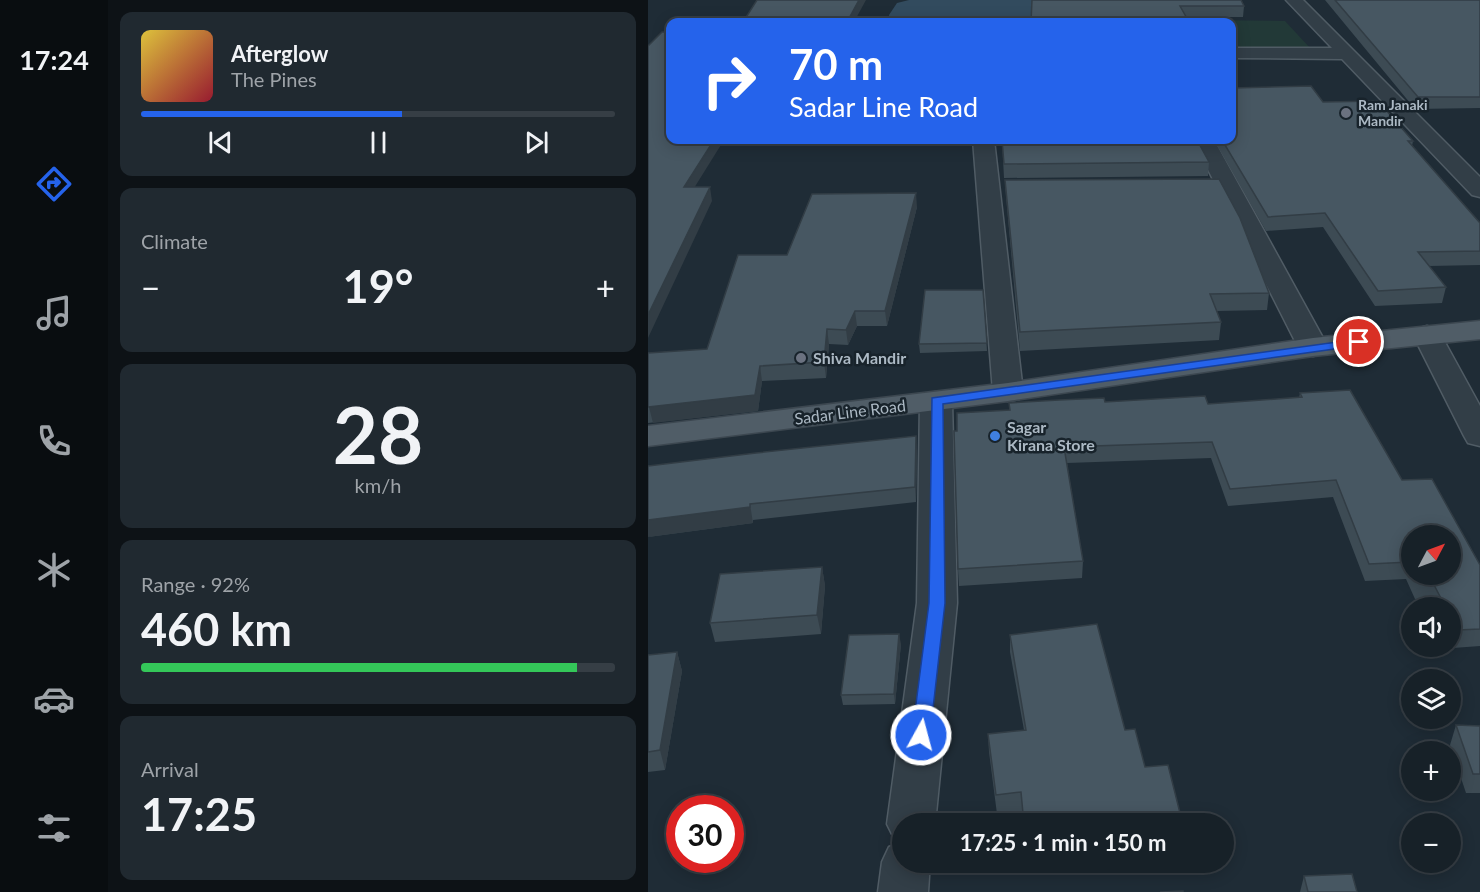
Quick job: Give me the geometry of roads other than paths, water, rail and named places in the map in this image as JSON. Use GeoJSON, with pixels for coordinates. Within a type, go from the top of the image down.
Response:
{"type":"FeatureCollection","features":[{"type":"Feature","properties":{"kind":"main road","name":"Sadar Line Road"},"geometry":{"type":"LineString","coordinates":[[648,436],[1008,392],[1313,347],[1480,330]]}},
{"type":"Feature","properties":{"kind":"street"},"geometry":{"type":"LineString","coordinates":[[1294,0],[1480,189]]}},
{"type":"Feature","properties":{"kind":"street"},"geometry":{"type":"LineString","coordinates":[[1236,53],[1349,54]]}},
{"type":"Feature","properties":{"kind":"street"},"geometry":{"type":"LineString","coordinates":[[984,144],[1000,187],[1008,392]]}},
{"type":"Feature","properties":{"kind":"street"},"geometry":{"type":"LineString","coordinates":[[1204,144],[1215,186],[1313,347]]}},
{"type":"Feature","properties":{"kind":"street"},"geometry":{"type":"LineString","coordinates":[[1427,335],[1480,436]]}},
{"type":"Feature","properties":{"kind":"street"},"geometry":{"type":"LineString","coordinates":[[912,813],[937,603],[936,401]]}},
{"type":"Feature","properties":{"kind":"street"},"geometry":{"type":"LineString","coordinates":[[903,892],[905,873]]}},
{"type":"Feature","properties":{"kind":"water"},"geometry":{"type":"Polygon","coordinates":[[[909,0],[1055,0],[1088,18],[889,18],[897,3],[909,0]]]}},
{"type":"Feature","properties":{"kind":"place","name":"Ram Janaki Mandir"},"geometry":{"type":"Point","coordinates":[1346,113]}},
{"type":"Feature","properties":{"kind":"place","name":"Shiva Mandir"},"geometry":{"type":"Point","coordinates":[801,358]}},
{"type":"Feature","properties":{"kind":"place","name":"Sagar Kirana Store"},"geometry":{"type":"Point","coordinates":[995,436]}}]}
